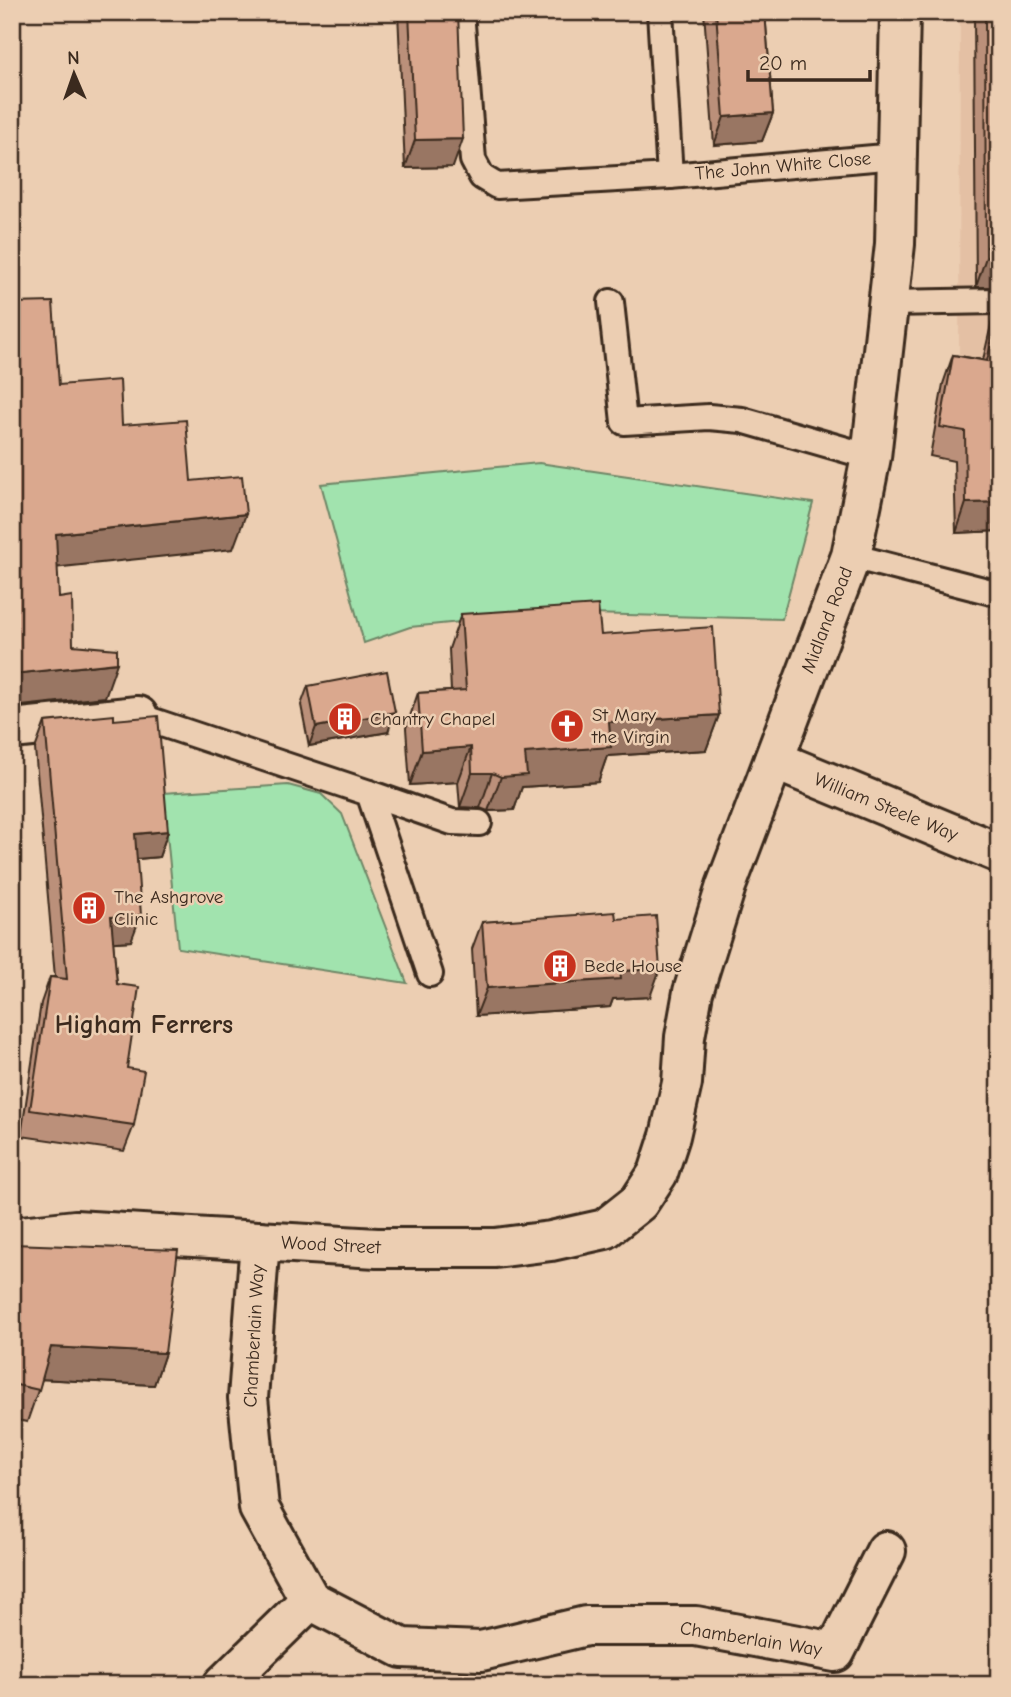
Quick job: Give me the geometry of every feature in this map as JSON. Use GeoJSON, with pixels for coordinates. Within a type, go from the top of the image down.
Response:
{"type":"FeatureCollection","features":[{"type":"Feature","properties":{"kind":"street","name":"Midland Road"},"geometry":{"type":"LineString","coordinates":[[639,1202],[658,1173],[670,1136],[682,1083],[685,1037],[693,992],[726,886],[851,556],[871,457],[895,244],[900,12]]}},
{"type":"Feature","properties":{"kind":"street"},"geometry":{"type":"LineString","coordinates":[[12,729],[138,716]]}},
{"type":"Feature","properties":{"kind":"street","name":"William Steele Way"},"geometry":{"type":"LineString","coordinates":[[774,760],[999,853]]}},
{"type":"Feature","properties":{"kind":"street","name":"Wood Street"},"geometry":{"type":"LineString","coordinates":[[12,1237],[75,1230],[377,1248],[495,1248],[551,1241],[605,1229],[639,1202]]}},
{"type":"Feature","properties":{"kind":"street","name":"Chamberlain Way"},"geometry":{"type":"LineString","coordinates":[[260,1241],[248,1398],[259,1507],[310,1600],[402,1648],[481,1651],[586,1626],[696,1626],[835,1652],[886,1551]]}},
{"type":"Feature","properties":{"kind":"street"},"geometry":{"type":"LineString","coordinates":[[223,1685],[310,1600]]}},
{"type":"Feature","properties":{"kind":"lane","name":"The John White Close"},"geometry":{"type":"LineString","coordinates":[[461,12],[473,160],[482,177],[497,186],[670,176],[896,156]]}},
{"type":"Feature","properties":{"kind":"lane","name":"The John White Close"},"geometry":{"type":"LineString","coordinates":[[660,12],[670,176]]}},
{"type":"Feature","properties":{"kind":"lane"},"geometry":{"type":"LineString","coordinates":[[888,303],[999,301]]}},
{"type":"Feature","properties":{"kind":"lane"},"geometry":{"type":"LineString","coordinates":[[611,302],[624,422],[709,417],[742,419],[871,457]]}},
{"type":"Feature","properties":{"kind":"lane"},"geometry":{"type":"LineString","coordinates":[[851,556],[999,594]]}},
{"type":"Feature","properties":{"kind":"lane"},"geometry":{"type":"LineString","coordinates":[[138,716],[452,822],[478,823]]}},
{"type":"Feature","properties":{"kind":"lane"},"geometry":{"type":"LineString","coordinates":[[369,793],[430,974]]}},
{"type":"Feature","properties":{"kind":"shaded area"},"geometry":{"type":"Polygon","coordinates":[[[960,12],[999,12],[999,372],[959,362],[960,12]]]}},
{"type":"Feature","properties":{"kind":"green space"},"geometry":{"type":"Polygon","coordinates":[[[539,463],[813,503],[782,619],[550,613],[410,627],[364,643],[321,484],[539,463]]]}},
{"type":"Feature","properties":{"kind":"green space"},"geometry":{"type":"Polygon","coordinates":[[[288,785],[321,794],[342,814],[407,983],[178,948],[163,793],[288,785]]]}},
{"type":"Feature","properties":{"kind":"building"},"geometry":{"type":"Polygon","coordinates":[[[409,12],[458,12],[463,139],[415,140],[409,12]]]}},
{"type":"Feature","properties":{"kind":"building"},"geometry":{"type":"Polygon","coordinates":[[[716,12],[765,12],[773,113],[724,117],[716,12]]]}},
{"type":"Feature","properties":{"kind":"building"},"geometry":{"type":"Polygon","coordinates":[[[985,12],[999,12],[999,258],[986,257],[985,12]]]}},
{"type":"Feature","properties":{"kind":"building"},"geometry":{"type":"Polygon","coordinates":[[[53,302],[59,385],[120,380],[122,425],[186,420],[191,481],[242,476],[246,514],[56,534],[59,598],[72,596],[73,645],[117,649],[117,663],[22,673],[12,677],[12,303],[53,302]]]}},
{"type":"Feature","properties":{"kind":"building"},"geometry":{"type":"Polygon","coordinates":[[[999,308],[999,502],[966,503],[965,431],[940,427],[953,355],[987,361],[999,308]]]}},
{"type":"Feature","properties":{"kind":"building","name":"St Mary the Virgin"},"geometry":{"type":"Polygon","coordinates":[[[598,605],[601,635],[713,627],[719,715],[609,722],[611,747],[525,753],[527,775],[501,777],[492,773],[472,773],[471,747],[422,751],[418,693],[466,690],[461,614],[598,605]]]}},
{"type":"Feature","properties":{"kind":"building"},"geometry":{"type":"Polygon","coordinates":[[[387,671],[395,712],[316,727],[308,686],[387,671]]]}},
{"type":"Feature","properties":{"kind":"building"},"geometry":{"type":"Polygon","coordinates":[[[114,715],[114,720],[158,716],[168,831],[135,834],[141,915],[111,917],[117,984],[139,987],[127,1068],[144,1071],[134,1125],[30,1110],[50,977],[67,979],[45,722],[114,715]]]}},
{"type":"Feature","properties":{"kind":"building"},"geometry":{"type":"Polygon","coordinates":[[[615,912],[616,919],[656,916],[660,969],[620,971],[621,979],[487,988],[482,922],[615,912]]]}},
{"type":"Feature","properties":{"kind":"building"},"geometry":{"type":"Polygon","coordinates":[[[12,1244],[178,1250],[165,1353],[51,1347],[39,1390],[12,1384],[12,1244]]]}},
{"type":"Feature","properties":{"kind":"place","name":"Chantry Chapel"},"geometry":{"type":"Point","coordinates":[345,719]}},
{"type":"Feature","properties":{"kind":"place","name":"St Mary the Virgin"},"geometry":{"type":"Point","coordinates":[567,726]}},
{"type":"Feature","properties":{"kind":"place","name":"The Ashgrove Clinic"},"geometry":{"type":"Point","coordinates":[89,908]}},
{"type":"Feature","properties":{"kind":"place","name":"Bede House"},"geometry":{"type":"Point","coordinates":[560,966]}},
{"type":"Feature","properties":{"kind":"district","name":"Higham Ferrers"},"geometry":{"type":"Point","coordinates":[144,1025]}}]}
